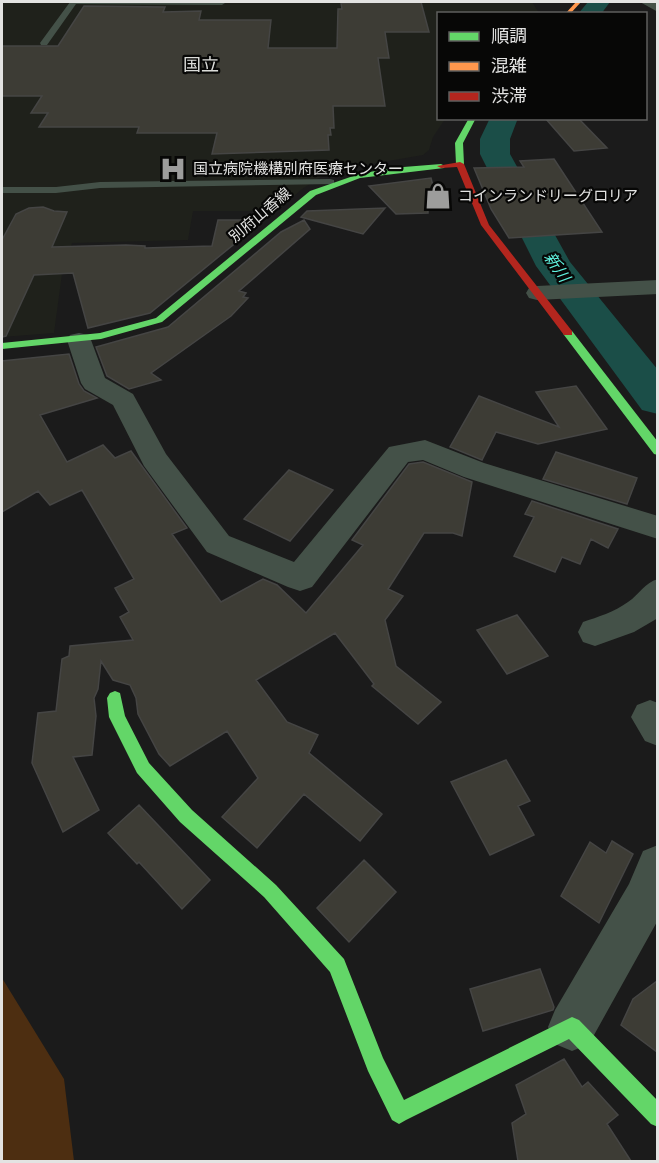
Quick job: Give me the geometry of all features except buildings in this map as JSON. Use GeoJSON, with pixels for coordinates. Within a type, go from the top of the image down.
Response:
{"type":"FeatureCollection","features":[{"type":"Feature","properties":{"kind":"main road"},"geometry":{"type":"LineString","coordinates":[[472,120],[459,143],[460,164],[485,225],[657,451]]}},
{"type":"Feature","properties":{"kind":"main road","name":"別府山香線"},"geometry":{"type":"LineString","coordinates":[[2,346],[79,340],[136,330],[159,320],[313,193],[330,182],[363,174],[460,164]]}},
{"type":"Feature","properties":{"kind":"main road"},"geometry":{"type":"LineString","coordinates":[[115,698],[117,717],[143,768],[186,816],[270,891],[337,966],[375,1065],[399,1113],[572,1027],[657,1117]]}},
{"type":"Feature","properties":{"kind":"street"},"geometry":{"type":"LineString","coordinates":[[646,2],[657,8]]}},
{"type":"Feature","properties":{"kind":"street"},"geometry":{"type":"LineString","coordinates":[[537,293],[657,287]]}},
{"type":"Feature","properties":{"kind":"street"},"geometry":{"type":"LineString","coordinates":[[79,340],[94,384],[124,399],[154,459],[218,544],[300,578],[399,453],[425,450],[474,470],[657,528]]}},
{"type":"Feature","properties":{"kind":"street"},"geometry":{"type":"LineString","coordinates":[[595,632],[624,622],[652,603],[657,592]]}},
{"type":"Feature","properties":{"kind":"street"},"geometry":{"type":"LineString","coordinates":[[572,1027],[645,898],[657,866]]}},
{"type":"Feature","properties":{"kind":"lane"},"geometry":{"type":"LineString","coordinates":[[44,43],[74,2],[222,3]]}},
{"type":"Feature","properties":{"kind":"lane"},"geometry":{"type":"LineString","coordinates":[[2,190],[56,190],[100,185],[330,182]]}},
{"type":"Feature","properties":{"kind":"shaded area","name":"国立病院機構別府医療センター"},"geometry":{"type":"Polygon","coordinates":[[[2,2],[532,2],[538,12],[437,12],[437,120],[444,120],[433,137],[429,150],[423,155],[330,171],[302,189],[277,211],[193,211],[188,240],[72,243],[62,274],[54,333],[2,337],[2,2]]]}},
{"type":"Feature","properties":{"kind":"shaded area"},"geometry":{"type":"Polygon","coordinates":[[[2,978],[64,1079],[74,1161],[2,1161],[2,978]]]}},
{"type":"Feature","properties":{"kind":"waterway","name":"新川"},"geometry":{"type":"LineString","coordinates":[[591,12],[599,2]]}},
{"type":"Feature","properties":{"kind":"waterway","name":"新川"},"geometry":{"type":"LineString","coordinates":[[503,120],[495,139],[495,154],[529,221],[554,266],[658,400]]}},
{"type":"Feature","properties":{"kind":"traffic: fast"},"geometry":{"type":"LineString","coordinates":[[460,164],[459,143],[472,120]]}},
{"type":"Feature","properties":{"kind":"traffic: fast"},"geometry":{"type":"LineString","coordinates":[[2,346],[101,336],[159,320],[313,193],[359,176],[391,170],[441,166]]}},
{"type":"Feature","properties":{"kind":"traffic: fast"},"geometry":{"type":"LineString","coordinates":[[568,333],[658,451]]}},
{"type":"Feature","properties":{"kind":"traffic: fast"},"geometry":{"type":"LineString","coordinates":[[115,698],[117,717],[143,768],[186,816],[270,891],[337,966],[375,1064],[399,1113],[572,1027],[658,1117]]}},
{"type":"Feature","properties":{"kind":"traffic: slow"},"geometry":{"type":"LineString","coordinates":[[569,12],[578,2]]}},
{"type":"Feature","properties":{"kind":"traffic: jam"},"geometry":{"type":"LineString","coordinates":[[441,166],[460,164],[485,225],[568,333]]}},
{"type":"Feature","properties":{"kind":"place","name":"国立病院機構別府医療センター"},"geometry":{"type":"Point","coordinates":[173,169]}},
{"type":"Feature","properties":{"kind":"place","name":"コインランドリーグロリア"},"geometry":{"type":"Point","coordinates":[438,196]}},
{"type":"Feature","properties":{"kind":"district","name":"国立"},"geometry":{"type":"Point","coordinates":[201,65]}}]}
